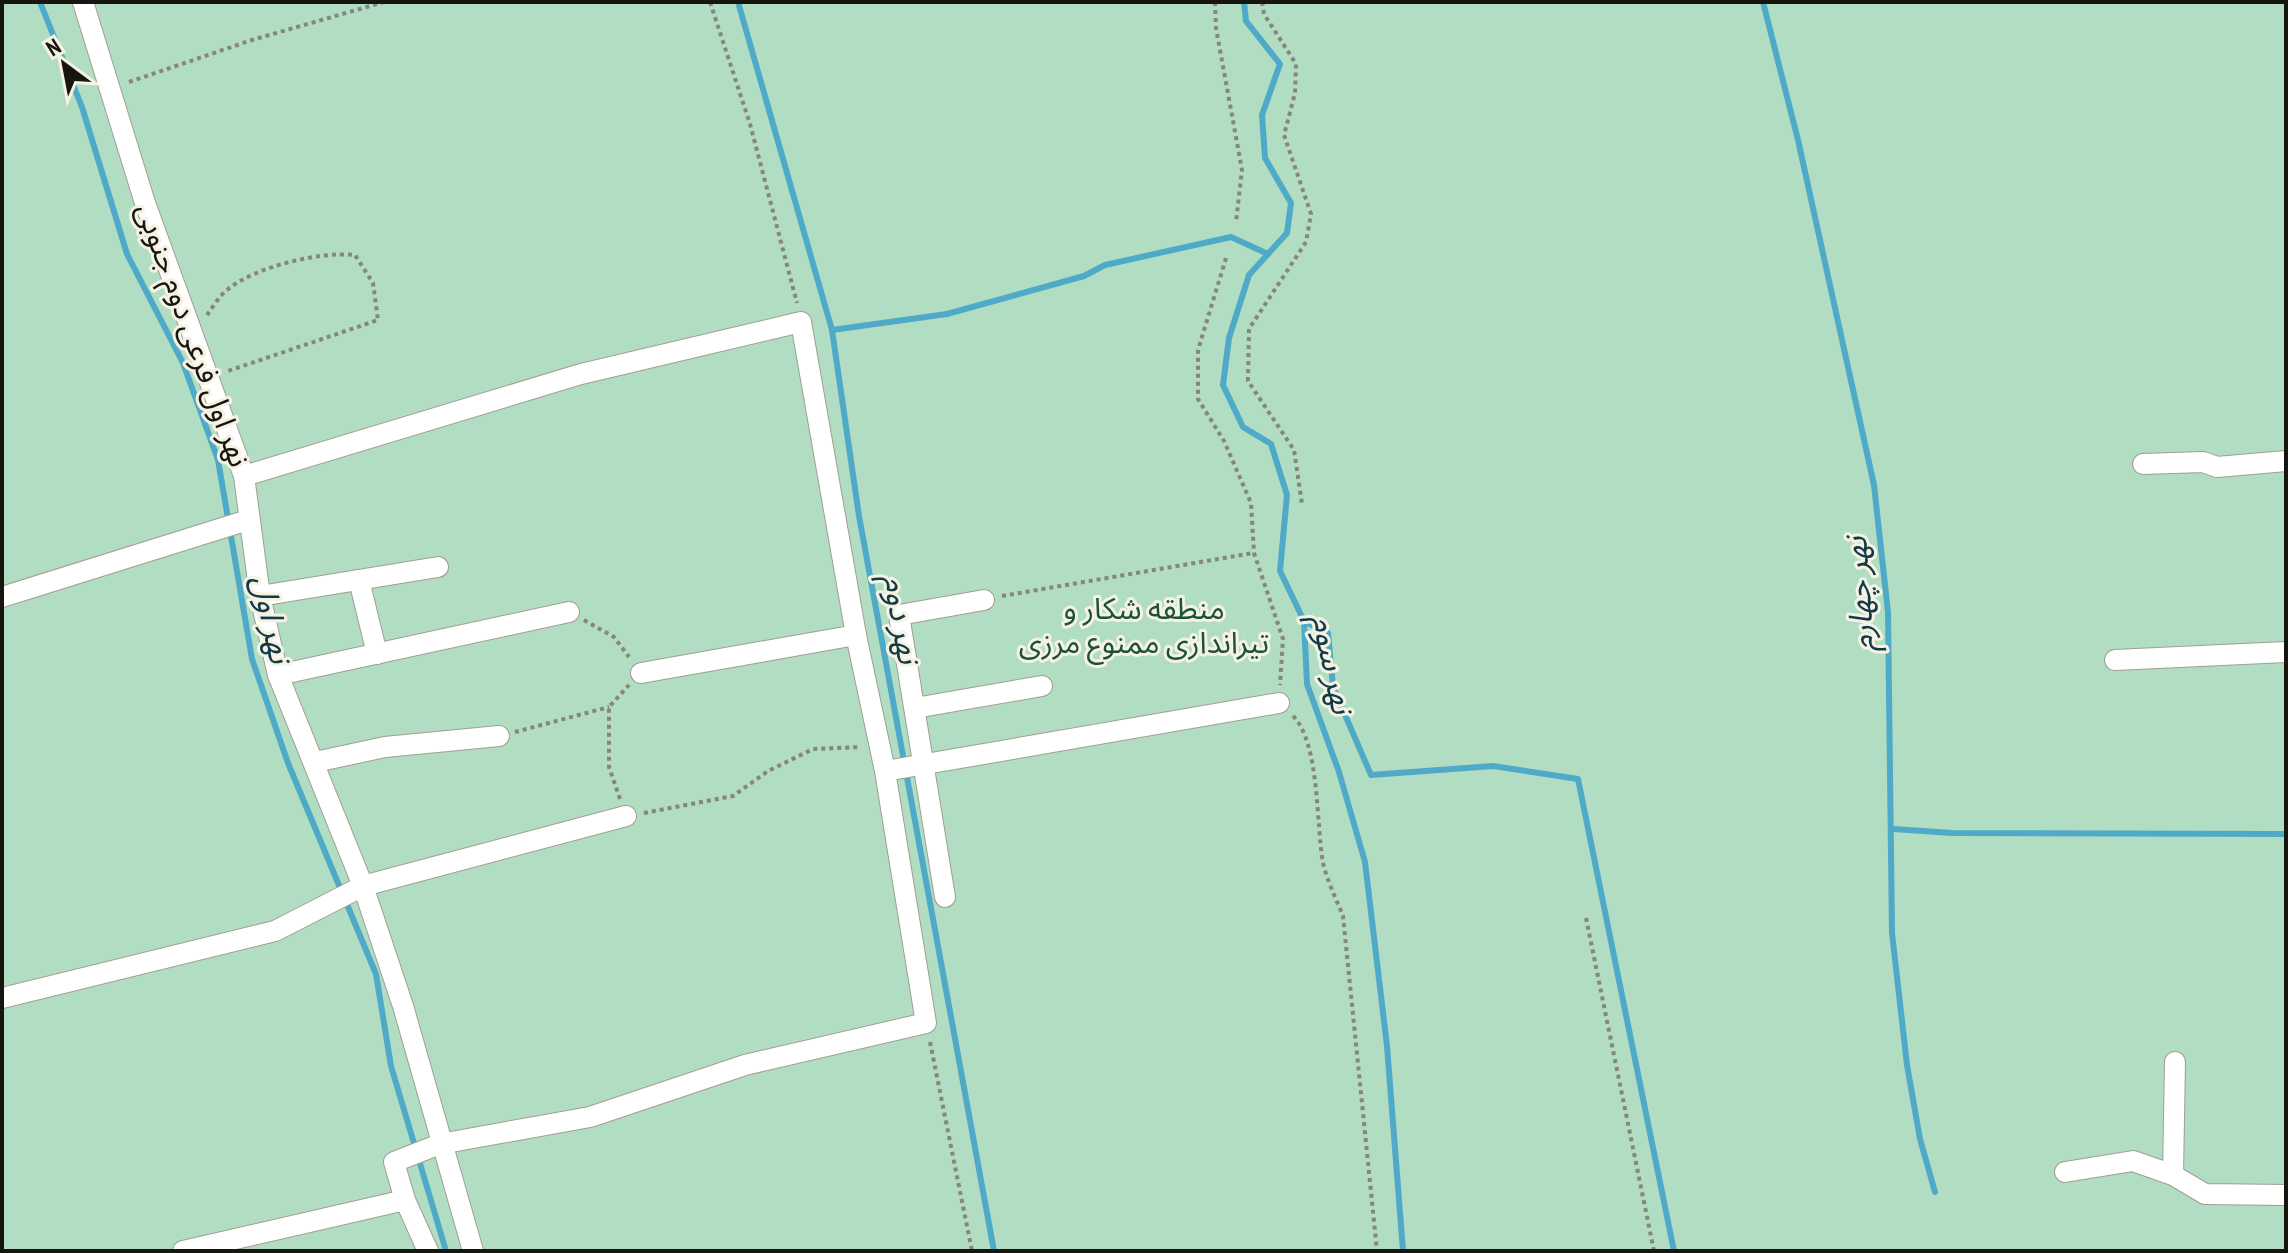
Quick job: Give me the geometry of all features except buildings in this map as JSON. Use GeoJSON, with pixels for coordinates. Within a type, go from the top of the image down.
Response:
{"type":"FeatureCollection","features":[{"type":"Feature","properties":{"kind":"street","name":"نهر اول فرعی دوم جنوبی"},"geometry":{"type":"LineString","coordinates":[[83,2],[145,203],[244,476],[243,521],[278,675],[315,762],[358,889],[403,1006],[435,1146],[473,1251]]}},
{"type":"Feature","properties":{"kind":"street"},"geometry":{"type":"LineString","coordinates":[[244,476],[581,374],[801,322],[856,635],[879,746],[891,770],[926,1023],[745,1065],[590,1117],[435,1146],[394,1162],[405,1200],[428,1251]]}},
{"type":"Feature","properties":{"kind":"street"},"geometry":{"type":"LineString","coordinates":[[2143,464],[2203,462],[2217,467],[2286,461]]}},
{"type":"Feature","properties":{"kind":"street"},"geometry":{"type":"LineString","coordinates":[[2,597],[243,521]]}},
{"type":"Feature","properties":{"kind":"street"},"geometry":{"type":"LineString","coordinates":[[260,596],[438,567]]}},
{"type":"Feature","properties":{"kind":"street"},"geometry":{"type":"LineString","coordinates":[[359,580],[377,654]]}},
{"type":"Feature","properties":{"kind":"street"},"geometry":{"type":"LineString","coordinates":[[945,897],[921,765],[899,615],[984,600]]}},
{"type":"Feature","properties":{"kind":"street"},"geometry":{"type":"LineString","coordinates":[[278,675],[569,612]]}},
{"type":"Feature","properties":{"kind":"street"},"geometry":{"type":"LineString","coordinates":[[641,673],[856,635]]}},
{"type":"Feature","properties":{"kind":"street"},"geometry":{"type":"LineString","coordinates":[[2115,660],[2286,652]]}},
{"type":"Feature","properties":{"kind":"street"},"geometry":{"type":"LineString","coordinates":[[915,708],[1042,686]]}},
{"type":"Feature","properties":{"kind":"street"},"geometry":{"type":"LineString","coordinates":[[891,770],[1279,703]]}},
{"type":"Feature","properties":{"kind":"street"},"geometry":{"type":"LineString","coordinates":[[315,762],[385,747],[499,736]]}},
{"type":"Feature","properties":{"kind":"street"},"geometry":{"type":"LineString","coordinates":[[2,998],[275,931],[358,889],[626,816]]}},
{"type":"Feature","properties":{"kind":"street"},"geometry":{"type":"LineString","coordinates":[[2173,1175],[2175,1062]]}},
{"type":"Feature","properties":{"kind":"street"},"geometry":{"type":"LineString","coordinates":[[2065,1172],[2133,1161],[2173,1175],[2205,1194],[2286,1195]]}},
{"type":"Feature","properties":{"kind":"street"},"geometry":{"type":"LineString","coordinates":[[183,1251],[405,1200]]}},
{"type":"Feature","properties":{"kind":"path"},"geometry":{"type":"LineString","coordinates":[[111,88],[252,40],[384,2]]}},
{"type":"Feature","properties":{"kind":"path"},"geometry":{"type":"LineString","coordinates":[[710,2],[750,124],[801,322]]}},
{"type":"Feature","properties":{"kind":"path"},"geometry":{"type":"LineString","coordinates":[[1215,2],[1216,28],[1242,170],[1236,222]]}},
{"type":"Feature","properties":{"kind":"path"},"geometry":{"type":"LineString","coordinates":[[1262,2],[1264,14],[1296,64],[1295,93],[1284,135],[1311,214],[1306,242],[1249,329],[1248,381],[1294,450],[1302,504]]}},
{"type":"Feature","properties":{"kind":"path"},"geometry":{"type":"LineString","coordinates":[[193,333],[227,289],[281,264],[332,253],[355,255],[373,283],[378,320],[209,378]]}},
{"type":"Feature","properties":{"kind":"path"},"geometry":{"type":"LineString","coordinates":[[1226,258],[1198,350],[1198,399],[1224,441],[1251,503],[1254,553],[1283,639],[1279,703],[1302,726],[1317,797],[1323,864],[1343,916],[1377,1251]]}},
{"type":"Feature","properties":{"kind":"path"},"geometry":{"type":"LineString","coordinates":[[984,600],[1254,553]]}},
{"type":"Feature","properties":{"kind":"path"},"geometry":{"type":"LineString","coordinates":[[499,736],[563,722],[609,707],[641,673],[614,637],[569,612]]}},
{"type":"Feature","properties":{"kind":"path"},"geometry":{"type":"LineString","coordinates":[[609,707],[609,767],[626,816],[733,796],[768,771],[813,749],[879,746]]}},
{"type":"Feature","properties":{"kind":"path"},"geometry":{"type":"LineString","coordinates":[[1586,918],[1654,1251]]}},
{"type":"Feature","properties":{"kind":"path"},"geometry":{"type":"LineString","coordinates":[[926,1023],[972,1251]]}},
{"type":"Feature","properties":{"kind":"green space","name":"منطقه شکار و تیراندازی ممنوع مرزی"},"geometry":{"type":"Polygon","coordinates":[[[2,2],[2286,2],[2286,1251],[2,1251],[2,2]]]}},
{"type":"Feature","properties":{"kind":"waterway","name":"نهر اول"},"geometry":{"type":"LineString","coordinates":[[40,2],[82,107],[127,254],[183,363],[218,460],[252,659],[288,763],[376,974],[391,1066],[446,1251]]}},
{"type":"Feature","properties":{"kind":"waterway","name":"نهر دوم"},"geometry":{"type":"LineString","coordinates":[[738,2],[832,330],[859,516],[994,1251]]}},
{"type":"Feature","properties":{"kind":"waterway","name":"نهر سوم"},"geometry":{"type":"LineString","coordinates":[[1244,2],[1246,21],[1280,64],[1262,115],[1265,158],[1291,203],[1287,233],[1249,275],[1229,338],[1223,385],[1243,427],[1271,444],[1287,495],[1280,571],[1304,621],[1307,684],[1339,772],[1365,862],[1387,1046],[1403,1251]]}},
{"type":"Feature","properties":{"kind":"waterway","name":"نهر چهارم"},"geometry":{"type":"LineString","coordinates":[[1763,2],[1798,140],[1874,485],[1888,612],[1892,933],[1907,1065],[1920,1139],[1935,1192]]}},
{"type":"Feature","properties":{"kind":"waterway"},"geometry":{"type":"LineString","coordinates":[[832,330],[947,314],[1084,276],[1105,265],[1231,237],[1268,254]]}},
{"type":"Feature","properties":{"kind":"waterway"},"geometry":{"type":"LineString","coordinates":[[1304,621],[1328,633],[1333,687],[1371,775],[1493,766],[1578,779],[1674,1251]]}},
{"type":"Feature","properties":{"kind":"waterway"},"geometry":{"type":"LineString","coordinates":[[1893,829],[1952,833],[2286,834]]}}]}
